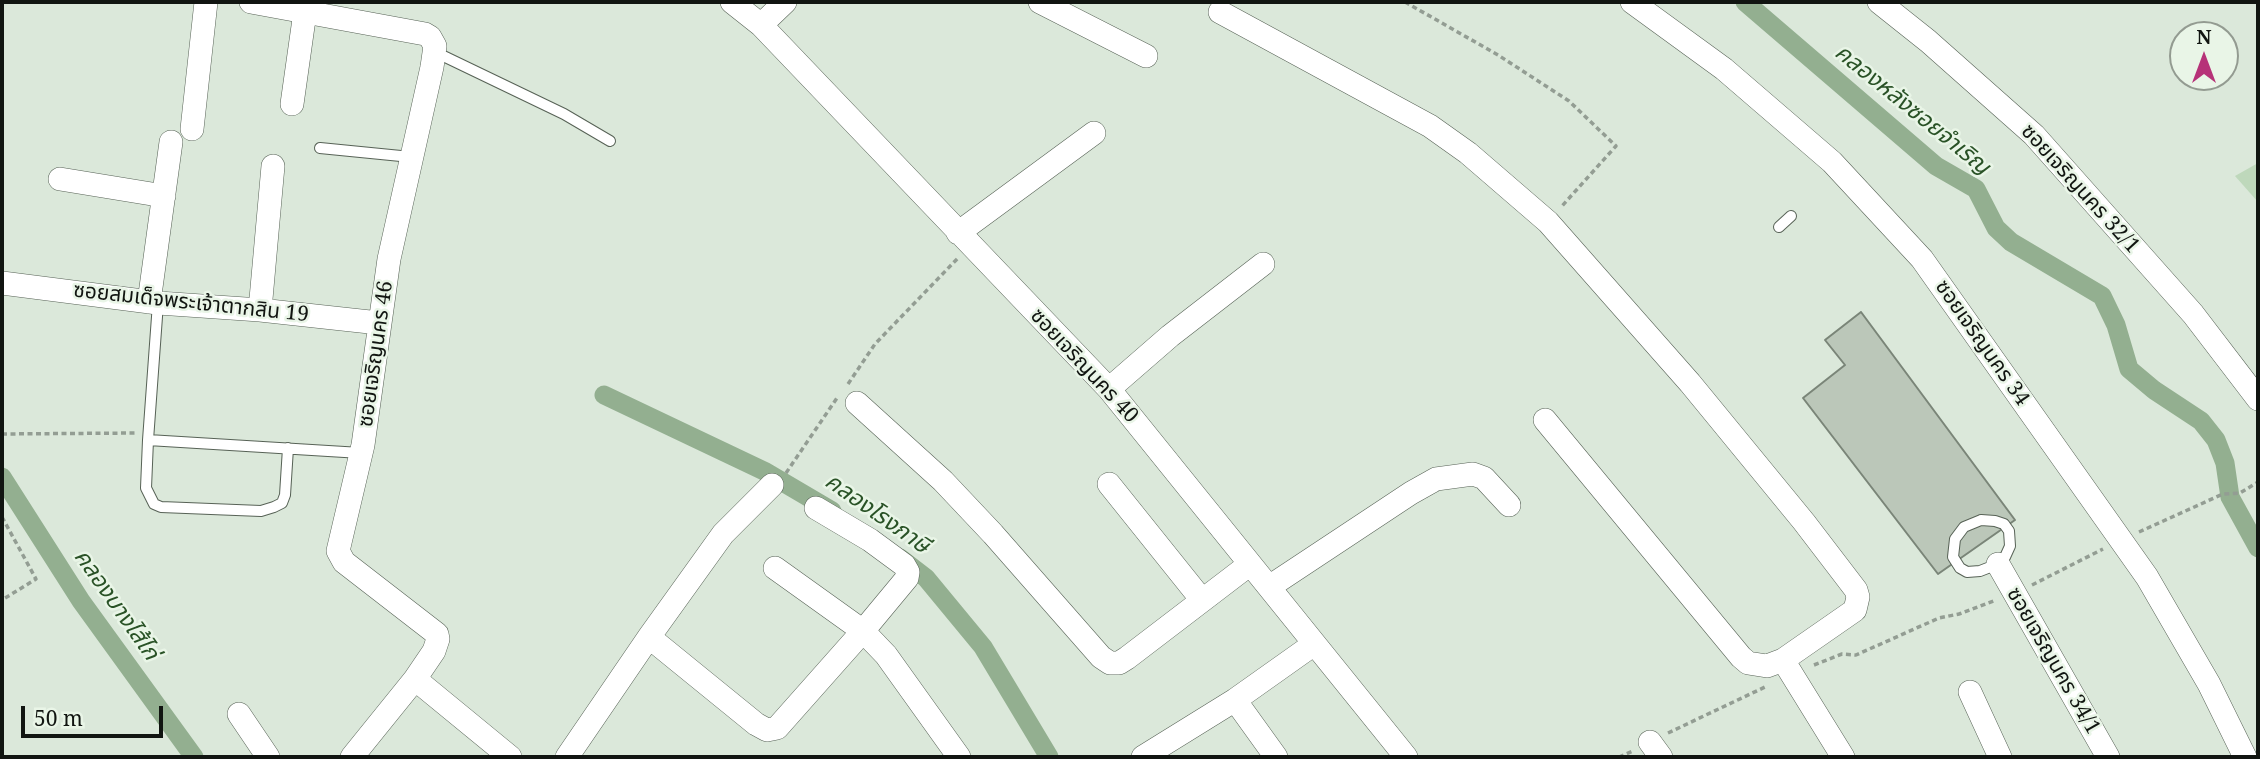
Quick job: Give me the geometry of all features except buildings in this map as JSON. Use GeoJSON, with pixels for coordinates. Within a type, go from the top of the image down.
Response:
{"type":"FeatureCollection","features":[{"type":"Feature","properties":{"kind":"street"},"geometry":{"type":"LineString","coordinates":[[192,129],[206,2]]}},
{"type":"Feature","properties":{"kind":"street"},"geometry":{"type":"LineString","coordinates":[[256,2],[425,34],[430,37],[435,52]]}},
{"type":"Feature","properties":{"kind":"street","name":"ซอยเจริญนคร 40"},"geometry":{"type":"LineString","coordinates":[[732,2],[761,25],[1109,389],[1406,757]]}},
{"type":"Feature","properties":{"kind":"street"},"geometry":{"type":"LineString","coordinates":[[761,25],[785,2]]}},
{"type":"Feature","properties":{"kind":"street"},"geometry":{"type":"LineString","coordinates":[[1040,2],[1146,56]]}},
{"type":"Feature","properties":{"kind":"street","name":"ซอยเจริญนคร 34"},"geometry":{"type":"LineString","coordinates":[[1632,2],[1724,69],[1832,162],[1922,259],[2141,568],[2208,684],[2245,757]]}},
{"type":"Feature","properties":{"kind":"street","name":"ซอยเจริญนคร 32/1"},"geometry":{"type":"LineString","coordinates":[[1879,2],[1928,41],[2034,135],[2193,314],[2258,399]]}},
{"type":"Feature","properties":{"kind":"street"},"geometry":{"type":"LineString","coordinates":[[292,104],[304,12]]}},
{"type":"Feature","properties":{"kind":"street"},"geometry":{"type":"LineString","coordinates":[[1220,12],[1430,126],[1468,153],[1548,222],[1690,383],[1804,522],[1856,590],[1858,597],[1855,610],[1787,667],[1757,666],[1741,657],[1545,420]]}},
{"type":"Feature","properties":{"kind":"street","name":"ซอยเจริญนคร 46"},"geometry":{"type":"LineString","coordinates":[[415,680],[437,645],[437,634],[344,562],[338,551],[361,453],[389,258],[435,52]]}},
{"type":"Feature","properties":{"kind":"street"},"geometry":{"type":"LineString","coordinates":[[965,238],[1094,133]]}},
{"type":"Feature","properties":{"kind":"street"},"geometry":{"type":"LineString","coordinates":[[153,302],[171,142]]}},
{"type":"Feature","properties":{"kind":"street"},"geometry":{"type":"LineString","coordinates":[[260,310],[273,166]]}},
{"type":"Feature","properties":{"kind":"street"},"geometry":{"type":"LineString","coordinates":[[60,179],[164,196]]}},
{"type":"Feature","properties":{"kind":"street"},"geometry":{"type":"LineString","coordinates":[[1109,389],[1170,336],[1264,264]]}},
{"type":"Feature","properties":{"kind":"street","name":"ซอยสมเด็จพระเจ้าตากสิน 19"},"geometry":{"type":"LineString","coordinates":[[2,283],[153,302],[379,323]]}},
{"type":"Feature","properties":{"kind":"street"},"geometry":{"type":"LineString","coordinates":[[848,394],[943,481],[1101,657],[1110,663],[1119,663],[1250,564]]}},
{"type":"Feature","properties":{"kind":"street"},"geometry":{"type":"LineString","coordinates":[[1269,587],[1436,479],[1473,474],[1485,478],[1509,505]]}},
{"type":"Feature","properties":{"kind":"street"},"geometry":{"type":"LineString","coordinates":[[567,757],[649,636],[723,534],[778,480]]}},
{"type":"Feature","properties":{"kind":"street"},"geometry":{"type":"LineString","coordinates":[[1109,484],[1202,600]]}},
{"type":"Feature","properties":{"kind":"street"},"geometry":{"type":"LineString","coordinates":[[649,636],[755,724],[767,730],[777,728],[907,578],[907,568],[870,540],[816,508]]}},
{"type":"Feature","properties":{"kind":"street","name":"ซอยเจริญนคร 34/1"},"geometry":{"type":"LineString","coordinates":[[1998,564],[2108,757]]}},
{"type":"Feature","properties":{"kind":"street"},"geometry":{"type":"LineString","coordinates":[[775,568],[863,631],[886,655],[959,757]]}},
{"type":"Feature","properties":{"kind":"street"},"geometry":{"type":"LineString","coordinates":[[1143,757],[1235,700],[1314,644]]}},
{"type":"Feature","properties":{"kind":"street"},"geometry":{"type":"LineString","coordinates":[[1787,667],[1843,757]]}},
{"type":"Feature","properties":{"kind":"street"},"geometry":{"type":"LineString","coordinates":[[352,757],[415,680],[510,757]]}},
{"type":"Feature","properties":{"kind":"street"},"geometry":{"type":"LineString","coordinates":[[1970,692],[2000,757]]}},
{"type":"Feature","properties":{"kind":"street"},"geometry":{"type":"LineString","coordinates":[[1235,700],[1276,757]]}},
{"type":"Feature","properties":{"kind":"street"},"geometry":{"type":"LineString","coordinates":[[239,714],[268,757]]}},
{"type":"Feature","properties":{"kind":"lane"},"geometry":{"type":"LineString","coordinates":[[435,52],[564,114],[610,141]]}},
{"type":"Feature","properties":{"kind":"lane"},"geometry":{"type":"LineString","coordinates":[[320,148],[411,157]]}},
{"type":"Feature","properties":{"kind":"lane"},"geometry":{"type":"LineString","coordinates":[[1779,227],[1791,216]]}},
{"type":"Feature","properties":{"kind":"lane"},"geometry":{"type":"LineString","coordinates":[[153,302],[146,488],[154,504],[161,507],[261,511],[274,507],[282,503],[285,495],[288,448]]}},
{"type":"Feature","properties":{"kind":"lane"},"geometry":{"type":"LineString","coordinates":[[146,436],[361,453]]}},
{"type":"Feature","properties":{"kind":"lane"},"geometry":{"type":"LineString","coordinates":[[1981,520],[2004,524],[2009,531],[2010,546],[1998,564],[1974,572],[1960,568],[1952,550],[1964,527],[1981,520]]}},
{"type":"Feature","properties":{"kind":"path"},"geometry":{"type":"LineString","coordinates":[[1405,2],[1498,55],[1569,101],[1616,146],[1548,222]]}},
{"type":"Feature","properties":{"kind":"path"},"geometry":{"type":"LineString","coordinates":[[778,480],[848,394],[875,344],[939,280],[965,238]]}},
{"type":"Feature","properties":{"kind":"path"},"geometry":{"type":"LineString","coordinates":[[2,434],[146,436]]}},
{"type":"Feature","properties":{"kind":"path"},"geometry":{"type":"LineString","coordinates":[[2223,494],[2240,494],[2258,482]]}},
{"type":"Feature","properties":{"kind":"path"},"geometry":{"type":"LineString","coordinates":[[2,517],[36,579],[2,600]]}},
{"type":"Feature","properties":{"kind":"path"},"geometry":{"type":"LineString","coordinates":[[1656,750],[1787,667]]}},
{"type":"Feature","properties":{"kind":"green space"},"geometry":{"type":"Polygon","coordinates":[[[2258,163],[2258,202],[2235,176],[2258,163]]]}},
{"type":"Feature","properties":{"kind":"waterway","name":"คลองหลังซอยจำเริญ"},"geometry":{"type":"LineString","coordinates":[[1745,2],[1936,166],[1976,189],[1996,228],[2011,242],[2102,296],[2116,325],[2129,369],[2154,390],[2201,421],[2216,440],[2225,463],[2230,497],[2258,548]]}},
{"type":"Feature","properties":{"kind":"waterway","name":"คลองโรงภาษี"},"geometry":{"type":"LineString","coordinates":[[604,395],[764,471],[832,511]]}},
{"type":"Feature","properties":{"kind":"waterway","name":"คลองบางไส้ไก่"},"geometry":{"type":"LineString","coordinates":[[2,477],[81,601],[194,757]]}},
{"type":"Feature","properties":{"kind":"waterway","name":"คลองโรงภาษี"},"geometry":{"type":"LineString","coordinates":[[900,558],[926,578],[983,647],[1049,757]]}}]}
